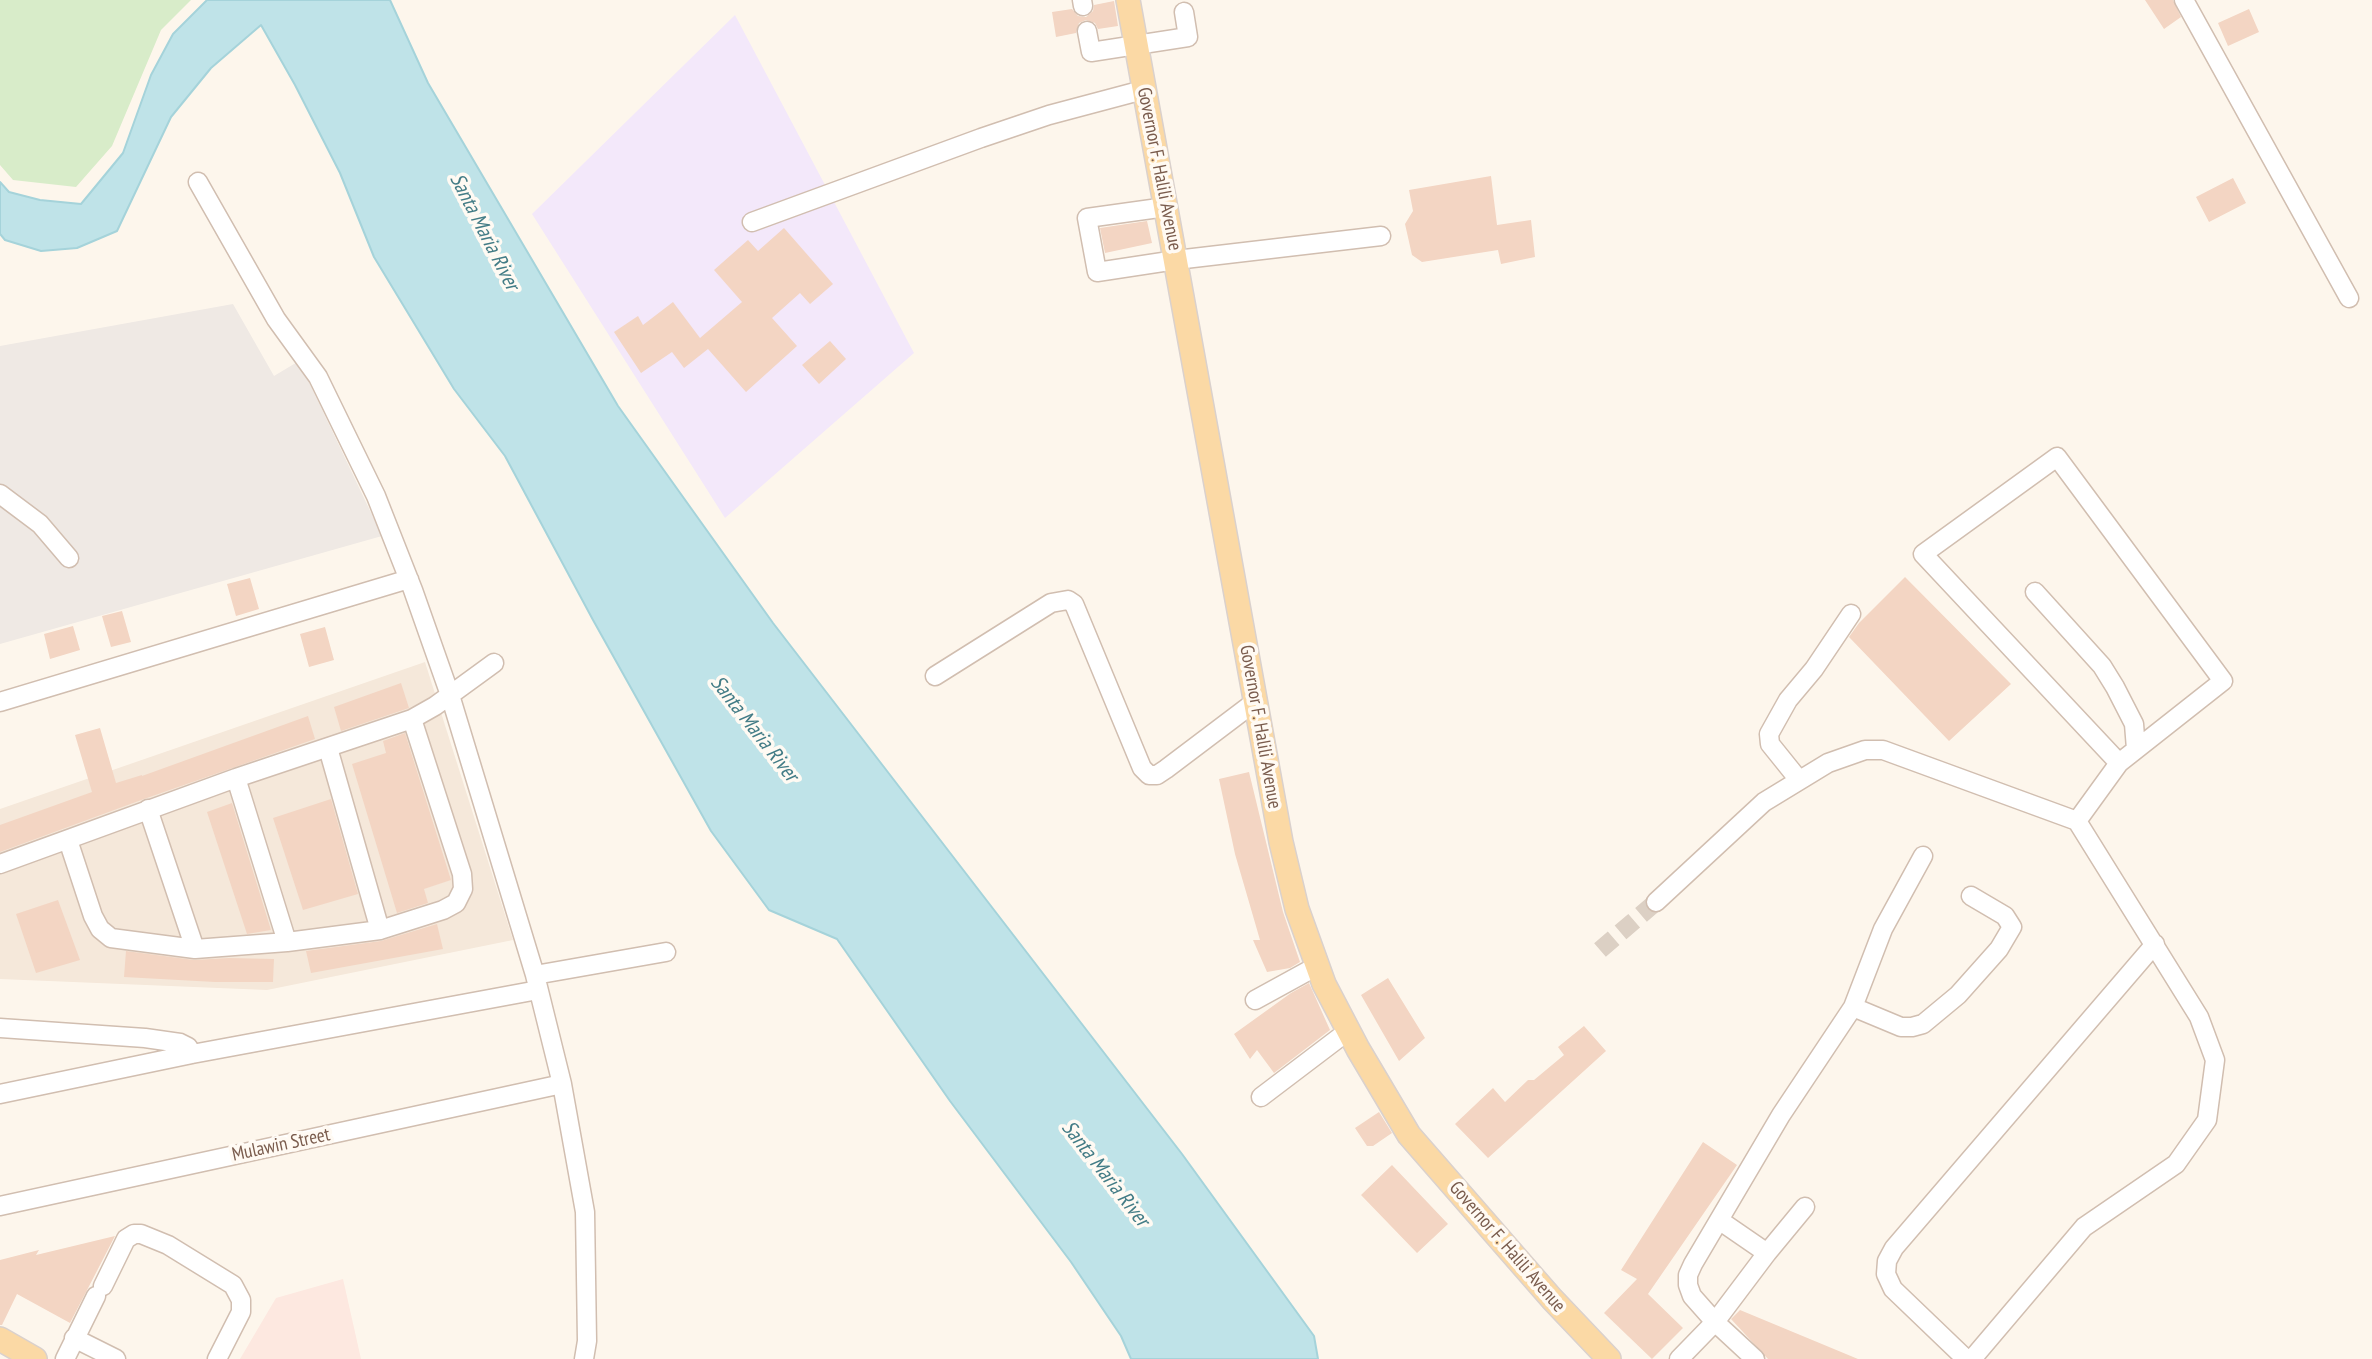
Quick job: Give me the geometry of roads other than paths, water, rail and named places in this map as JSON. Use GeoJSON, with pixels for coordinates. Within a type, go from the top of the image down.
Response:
{"type":"FeatureCollection","features":[{"type":"Feature","properties":{"kind":"main road","name":"Governor F. Halili Avenue"},"geometry":{"type":"LineString","coordinates":[[1128,0],[1281,842],[1297,909],[1317,966],[1348,1031],[1409,1135],[1552,1300],[1609,1359]]}},
{"type":"Feature","properties":{"kind":"main road"},"geometry":{"type":"LineString","coordinates":[[2,1345],[34,1359]]}},
{"type":"Feature","properties":{"kind":"street"},"geometry":{"type":"LineString","coordinates":[[2185,0],[2349,298]]}},
{"type":"Feature","properties":{"kind":"street"},"geometry":{"type":"LineString","coordinates":[[1087,31],[1091,52],[1188,37],[1184,12]]}},
{"type":"Feature","properties":{"kind":"street"},"geometry":{"type":"LineString","coordinates":[[752,222],[992,134],[1049,115],[1143,90]]}},
{"type":"Feature","properties":{"kind":"street"},"geometry":{"type":"LineString","coordinates":[[198,183],[276,319],[318,377],[376,496],[450,695],[537,982],[562,1084],[585,1212],[587,1340],[584,1359]]}},
{"type":"Feature","properties":{"kind":"street"},"geometry":{"type":"LineString","coordinates":[[1166,207],[1087,218],[1097,272],[1381,236]]}},
{"type":"Feature","properties":{"kind":"street"},"geometry":{"type":"LineString","coordinates":[[2077,821],[2119,763],[2223,681],[2057,457],[1923,554],[2119,763]]}},
{"type":"Feature","properties":{"kind":"street"},"geometry":{"type":"LineString","coordinates":[[0,494],[40,524],[69,558]]}},
{"type":"Feature","properties":{"kind":"street"},"geometry":{"type":"LineString","coordinates":[[0,702],[409,579]]}},
{"type":"Feature","properties":{"kind":"street"},"geometry":{"type":"LineString","coordinates":[[2035,592],[2102,666],[2134,724],[2136,749]]}},
{"type":"Feature","properties":{"kind":"street"},"geometry":{"type":"LineString","coordinates":[[935,676],[1051,603],[1068,600],[1074,604],[1142,768],[1149,775],[1157,775],[1166,769],[1256,701]]}},
{"type":"Feature","properties":{"kind":"street"},"geometry":{"type":"LineString","coordinates":[[1799,780],[1770,744],[1769,734],[1788,700],[1851,614]]}},
{"type":"Feature","properties":{"kind":"street"},"geometry":{"type":"LineString","coordinates":[[0,864],[236,778],[412,719],[494,663]]}},
{"type":"Feature","properties":{"kind":"street"},"geometry":{"type":"LineString","coordinates":[[68,840],[93,916],[100,929],[111,938],[195,948],[287,942],[380,930],[443,910],[456,903],[463,889],[462,874],[412,719]]}},
{"type":"Feature","properties":{"kind":"street"},"geometry":{"type":"LineString","coordinates":[[328,748],[380,930]]}},
{"type":"Feature","properties":{"kind":"street"},"geometry":{"type":"LineString","coordinates":[[1656,902],[1764,802],[1828,763],[1865,750],[1883,750],[2077,821],[2199,1017],[2216,1060],[2207,1120],[2176,1164],[2084,1227],[1972,1359]]}},
{"type":"Feature","properties":{"kind":"street"},"geometry":{"type":"LineString","coordinates":[[236,778],[287,942]]}},
{"type":"Feature","properties":{"kind":"street"},"geometry":{"type":"LineString","coordinates":[[148,809],[195,948]]}},
{"type":"Feature","properties":{"kind":"street"},"geometry":{"type":"LineString","coordinates":[[1755,1359],[1715,1322],[1692,1296],[1688,1275],[1781,1115],[1853,1007],[1883,929],[1923,856]]}},
{"type":"Feature","properties":{"kind":"street"},"geometry":{"type":"LineString","coordinates":[[1853,1007],[1901,1027],[1912,1027],[1923,1024],[1958,996],[2000,949],[2012,927],[2005,916],[1971,896]]}},
{"type":"Feature","properties":{"kind":"street"},"geometry":{"type":"LineString","coordinates":[[1966,1359],[1892,1289],[1886,1273],[1887,1261],[1894,1248],[2155,944]]}},
{"type":"Feature","properties":{"kind":"street"},"geometry":{"type":"LineString","coordinates":[[0,1094],[537,982],[666,952]]}},
{"type":"Feature","properties":{"kind":"street"},"geometry":{"type":"LineString","coordinates":[[1255,1000],[1317,966]]}},
{"type":"Feature","properties":{"kind":"street"},"geometry":{"type":"LineString","coordinates":[[0,1028],[180,1043],[188,1047],[192,1054]]}},
{"type":"Feature","properties":{"kind":"street"},"geometry":{"type":"LineString","coordinates":[[1261,1097],[1348,1031]]}},
{"type":"Feature","properties":{"kind":"street","name":"Mulawin Street"},"geometry":{"type":"LineString","coordinates":[[0,1206],[562,1084]]}},
{"type":"Feature","properties":{"kind":"street"},"geometry":{"type":"LineString","coordinates":[[1679,1359],[1715,1322],[1805,1207]]}},
{"type":"Feature","properties":{"kind":"street"},"geometry":{"type":"LineString","coordinates":[[1719,1220],[1767,1253]]}},
{"type":"Feature","properties":{"kind":"street"},"geometry":{"type":"LineString","coordinates":[[65,1359],[126,1239],[134,1234],[141,1234],[168,1245],[233,1284],[241,1300],[241,1312],[217,1359]]}},
{"type":"Feature","properties":{"kind":"street"},"geometry":{"type":"LineString","coordinates":[[75,1338],[116,1359]]}},
{"type":"Feature","properties":{"kind":"water","name":"Santa Maria River"},"geometry":{"type":"Polygon","coordinates":[[[207,0],[390,0],[428,83],[618,406],[773,623],[1182,1154],[1314,1336],[1318,1359],[1131,1359],[1121,1336],[1071,1262],[950,1101],[837,939],[769,910],[711,831],[505,456],[454,389],[374,257],[340,173],[261,25],[211,68],[171,117],[117,231],[77,248],[41,251],[5,240],[0,234],[0,182],[9,192],[40,200],[81,204],[123,153],[151,75],[173,34],[207,0]]]}},
{"type":"Feature","properties":{"kind":"tunnel"},"geometry":{"type":"LineString","coordinates":[[1600,950],[1656,902]]}}]}
